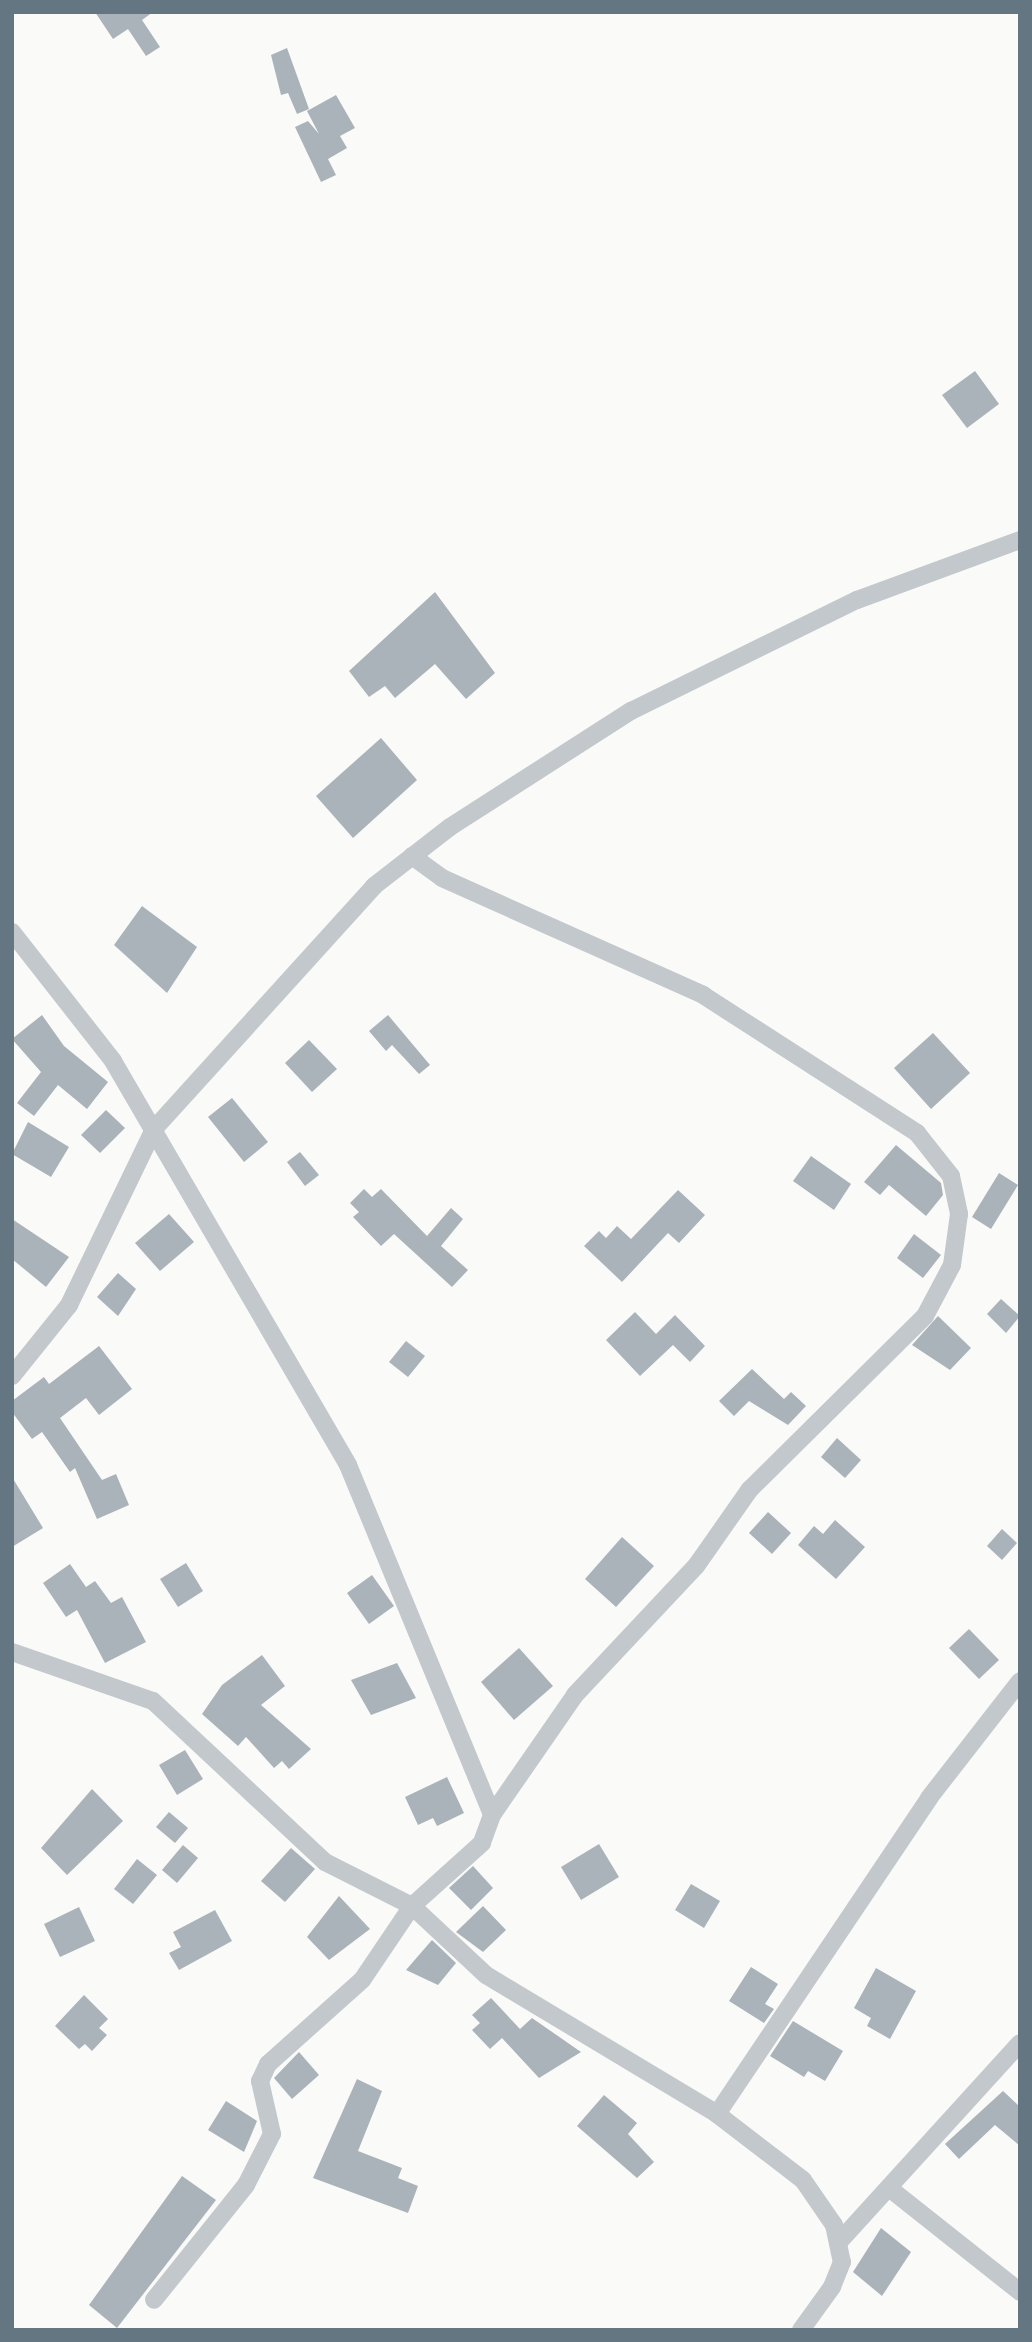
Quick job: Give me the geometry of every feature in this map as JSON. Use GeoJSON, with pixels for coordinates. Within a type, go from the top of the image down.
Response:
{"type":"FeatureCollection","features":[{"type":"Feature","properties":{"kind":"street"},"geometry":{"type":"LineString","coordinates":[[12,1376],[69,1305],[154,1129],[374,886],[412,856],[631,711],[857,600],[1020,540]]}},
{"type":"Feature","properties":{"kind":"street"},"geometry":{"type":"LineString","coordinates":[[154,2300],[246,2185],[272,2134],[260,2081],[268,2064],[362,1980],[412,1906],[482,1843],[492,1815],[575,1695],[696,1566],[750,1489],[925,1316],[952,1265],[959,1214],[951,1175],[917,1133],[703,995],[442,878],[412,856]]}},
{"type":"Feature","properties":{"kind":"street"},"geometry":{"type":"LineString","coordinates":[[12,932],[113,1061],[348,1465],[492,1815]]}},
{"type":"Feature","properties":{"kind":"street"},"geometry":{"type":"LineString","coordinates":[[12,1651],[153,1701],[325,1862],[412,1906],[486,1975],[717,2114],[803,2180],[821,2200],[838,2243],[842,2262],[832,2287],[801,2330]]}},
{"type":"Feature","properties":{"kind":"street"},"geometry":{"type":"LineString","coordinates":[[717,2114],[922,1809],[1020,1681]]}},
{"type":"Feature","properties":{"kind":"street"},"geometry":{"type":"LineString","coordinates":[[838,2243],[1020,2043]]}},
{"type":"Feature","properties":{"kind":"street"},"geometry":{"type":"LineString","coordinates":[[889,2188],[1020,2292]]}},
{"type":"Feature","properties":{"kind":"building"},"geometry":{"type":"Polygon","coordinates":[[[95,12],[153,12],[142,20],[160,47],[146,56],[128,29],[113,39],[95,12]]]}},
{"type":"Feature","properties":{"kind":"building"},"geometry":{"type":"Polygon","coordinates":[[[287,48],[309,109],[297,114],[288,93],[281,95],[271,55],[287,48]]]}},
{"type":"Feature","properties":{"kind":"building"},"geometry":{"type":"Polygon","coordinates":[[[336,95],[355,128],[340,136],[347,148],[328,159],[336,175],[321,182],[295,127],[308,121],[319,134],[307,111],[336,95]]]}},
{"type":"Feature","properties":{"kind":"building"},"geometry":{"type":"Polygon","coordinates":[[[975,371],[999,404],[967,428],[942,395],[975,371]]]}},
{"type":"Feature","properties":{"kind":"building"},"geometry":{"type":"Polygon","coordinates":[[[435,592],[495,673],[466,699],[435,664],[395,698],[385,686],[369,697],[349,671],[435,592]]]}},
{"type":"Feature","properties":{"kind":"building"},"geometry":{"type":"Polygon","coordinates":[[[381,738],[417,780],[353,838],[316,796],[381,738]]]}},
{"type":"Feature","properties":{"kind":"building"},"geometry":{"type":"Polygon","coordinates":[[[142,906],[197,947],[167,993],[114,945],[142,906]]]}},
{"type":"Feature","properties":{"kind":"building"},"geometry":{"type":"Polygon","coordinates":[[[42,1015],[64,1046],[108,1082],[87,1109],[58,1085],[34,1116],[17,1103],[41,1072],[12,1039],[42,1015]]]}},
{"type":"Feature","properties":{"kind":"building"},"geometry":{"type":"Polygon","coordinates":[[[388,1015],[430,1065],[419,1074],[392,1045],[386,1051],[369,1031],[388,1015]]]}},
{"type":"Feature","properties":{"kind":"building"},"geometry":{"type":"Polygon","coordinates":[[[933,1033],[970,1073],[931,1109],[894,1068],[933,1033]]]}},
{"type":"Feature","properties":{"kind":"building"},"geometry":{"type":"Polygon","coordinates":[[[309,1040],[337,1069],[312,1092],[285,1063],[309,1040]]]}},
{"type":"Feature","properties":{"kind":"building"},"geometry":{"type":"Polygon","coordinates":[[[232,1098],[268,1142],[244,1162],[208,1117],[232,1098]]]}},
{"type":"Feature","properties":{"kind":"building"},"geometry":{"type":"Polygon","coordinates":[[[106,1110],[125,1128],[100,1153],[81,1135],[106,1110]]]}},
{"type":"Feature","properties":{"kind":"building"},"geometry":{"type":"Polygon","coordinates":[[[28,1122],[69,1147],[51,1177],[12,1154],[28,1122]]]}},
{"type":"Feature","properties":{"kind":"building"},"geometry":{"type":"Polygon","coordinates":[[[896,1145],[941,1183],[943,1195],[926,1216],[889,1185],[880,1195],[864,1182],[896,1145]]]}},
{"type":"Feature","properties":{"kind":"building"},"geometry":{"type":"Polygon","coordinates":[[[300,1152],[319,1175],[305,1186],[287,1162],[300,1152]]]}},
{"type":"Feature","properties":{"kind":"building"},"geometry":{"type":"Polygon","coordinates":[[[811,1156],[851,1184],[834,1210],[793,1181],[811,1156]]]}},
{"type":"Feature","properties":{"kind":"building"},"geometry":{"type":"Polygon","coordinates":[[[999,1173],[1018,1185],[991,1229],[972,1217],[999,1173]]]}},
{"type":"Feature","properties":{"kind":"building"},"geometry":{"type":"Polygon","coordinates":[[[364,1189],[372,1197],[381,1189],[427,1236],[451,1208],[463,1219],[441,1246],[468,1270],[452,1287],[394,1234],[381,1246],[353,1217],[359,1212],[350,1203],[364,1189]]]}},
{"type":"Feature","properties":{"kind":"building"},"geometry":{"type":"Polygon","coordinates":[[[678,1190],[705,1215],[679,1243],[668,1233],[622,1282],[584,1246],[599,1231],[606,1238],[617,1226],[631,1239],[678,1190]]]}},
{"type":"Feature","properties":{"kind":"building"},"geometry":{"type":"Polygon","coordinates":[[[169,1214],[194,1242],[160,1271],[135,1243],[169,1214]]]}},
{"type":"Feature","properties":{"kind":"building"},"geometry":{"type":"Polygon","coordinates":[[[12,1219],[69,1257],[46,1287],[12,1259],[12,1219]]]}},
{"type":"Feature","properties":{"kind":"building"},"geometry":{"type":"Polygon","coordinates":[[[914,1234],[941,1255],[923,1278],[897,1258],[914,1234]]]}},
{"type":"Feature","properties":{"kind":"building"},"geometry":{"type":"Polygon","coordinates":[[[118,1273],[136,1289],[118,1316],[97,1297],[118,1273]]]}},
{"type":"Feature","properties":{"kind":"building"},"geometry":{"type":"Polygon","coordinates":[[[1001,1299],[1020,1316],[1006,1333],[987,1314],[1001,1299]]]}},
{"type":"Feature","properties":{"kind":"building"},"geometry":{"type":"Polygon","coordinates":[[[635,1312],[656,1334],[675,1315],[705,1346],[690,1362],[673,1345],[640,1376],[606,1340],[635,1312]]]}},
{"type":"Feature","properties":{"kind":"building"},"geometry":{"type":"Polygon","coordinates":[[[938,1316],[971,1348],[950,1370],[912,1345],[938,1316]]]}},
{"type":"Feature","properties":{"kind":"building"},"geometry":{"type":"Polygon","coordinates":[[[406,1341],[425,1356],[408,1377],[389,1362],[406,1341]]]}},
{"type":"Feature","properties":{"kind":"building"},"geometry":{"type":"Polygon","coordinates":[[[99,1346],[132,1389],[99,1415],[86,1398],[60,1418],[102,1480],[116,1474],[129,1505],[97,1519],[75,1468],[70,1472],[42,1432],[32,1439],[12,1412],[12,1401],[44,1377],[49,1384],[99,1346]]]}},
{"type":"Feature","properties":{"kind":"building"},"geometry":{"type":"Polygon","coordinates":[[[752,1369],[784,1399],[791,1392],[806,1406],[788,1425],[749,1401],[734,1416],[719,1401],[752,1369]]]}},
{"type":"Feature","properties":{"kind":"building"},"geometry":{"type":"Polygon","coordinates":[[[837,1438],[861,1460],[845,1478],[821,1457],[837,1438]]]}},
{"type":"Feature","properties":{"kind":"building"},"geometry":{"type":"Polygon","coordinates":[[[12,1477],[43,1528],[12,1547],[12,1477]]]}},
{"type":"Feature","properties":{"kind":"building"},"geometry":{"type":"Polygon","coordinates":[[[768,1512],[791,1533],[772,1554],[749,1533],[768,1512]]]}},
{"type":"Feature","properties":{"kind":"building"},"geometry":{"type":"Polygon","coordinates":[[[835,1520],[865,1547],[836,1579],[798,1545],[814,1526],[823,1534],[835,1520]]]}},
{"type":"Feature","properties":{"kind":"building"},"geometry":{"type":"Polygon","coordinates":[[[1002,1529],[1017,1543],[1002,1560],[987,1546],[1002,1529]]]}},
{"type":"Feature","properties":{"kind":"building"},"geometry":{"type":"Polygon","coordinates":[[[622,1537],[654,1566],[616,1607],[585,1579],[622,1537]]]}},
{"type":"Feature","properties":{"kind":"building"},"geometry":{"type":"Polygon","coordinates":[[[186,1563],[203,1591],[178,1607],[160,1579],[186,1563]]]}},
{"type":"Feature","properties":{"kind":"building"},"geometry":{"type":"Polygon","coordinates":[[[70,1564],[86,1587],[95,1581],[111,1603],[122,1597],[146,1642],[105,1663],[77,1610],[66,1617],[43,1583],[70,1564]]]}},
{"type":"Feature","properties":{"kind":"building"},"geometry":{"type":"Polygon","coordinates":[[[372,1575],[394,1606],[369,1624],[347,1593],[372,1575]]]}},
{"type":"Feature","properties":{"kind":"building"},"geometry":{"type":"Polygon","coordinates":[[[969,1629],[999,1660],[979,1679],[949,1648],[969,1629]]]}},
{"type":"Feature","properties":{"kind":"building"},"geometry":{"type":"Polygon","coordinates":[[[519,1648],[553,1686],[514,1720],[481,1682],[519,1648]]]}},
{"type":"Feature","properties":{"kind":"building"},"geometry":{"type":"Polygon","coordinates":[[[262,1655],[285,1686],[261,1705],[311,1749],[289,1769],[282,1761],[274,1768],[246,1737],[238,1746],[202,1714],[222,1685],[262,1655]]]}},
{"type":"Feature","properties":{"kind":"building"},"geometry":{"type":"Polygon","coordinates":[[[397,1663],[416,1698],[371,1715],[351,1680],[397,1663]]]}},
{"type":"Feature","properties":{"kind":"building"},"geometry":{"type":"Polygon","coordinates":[[[185,1750],[203,1779],[177,1795],[159,1765],[185,1750]]]}},
{"type":"Feature","properties":{"kind":"building"},"geometry":{"type":"Polygon","coordinates":[[[447,1777],[464,1813],[437,1826],[433,1818],[418,1825],[405,1797],[447,1777]]]}},
{"type":"Feature","properties":{"kind":"building"},"geometry":{"type":"Polygon","coordinates":[[[92,1789],[123,1821],[67,1875],[41,1848],[92,1789]]]}},
{"type":"Feature","properties":{"kind":"building"},"geometry":{"type":"Polygon","coordinates":[[[169,1812],[188,1828],[175,1843],[156,1827],[169,1812]]]}},
{"type":"Feature","properties":{"kind":"building"},"geometry":{"type":"Polygon","coordinates":[[[599,1844],[619,1877],[581,1900],[561,1867],[599,1844]]]}},
{"type":"Feature","properties":{"kind":"building"},"geometry":{"type":"Polygon","coordinates":[[[183,1845],[198,1858],[177,1883],[162,1870],[183,1845]]]}},
{"type":"Feature","properties":{"kind":"building"},"geometry":{"type":"Polygon","coordinates":[[[291,1848],[315,1869],[285,1902],[261,1881],[291,1848]]]}},
{"type":"Feature","properties":{"kind":"building"},"geometry":{"type":"Polygon","coordinates":[[[137,1859],[157,1875],[133,1904],[114,1889],[137,1859]]]}},
{"type":"Feature","properties":{"kind":"building"},"geometry":{"type":"Polygon","coordinates":[[[473,1866],[493,1888],[471,1910],[449,1888],[473,1866]]]}},
{"type":"Feature","properties":{"kind":"building"},"geometry":{"type":"Polygon","coordinates":[[[691,1884],[720,1901],[704,1928],[675,1910],[691,1884]]]}},
{"type":"Feature","properties":{"kind":"building"},"geometry":{"type":"Polygon","coordinates":[[[339,1896],[370,1929],[329,1960],[307,1937],[339,1896]]]}},
{"type":"Feature","properties":{"kind":"building"},"geometry":{"type":"Polygon","coordinates":[[[483,1906],[506,1930],[483,1952],[456,1932],[483,1906]]]}},
{"type":"Feature","properties":{"kind":"building"},"geometry":{"type":"Polygon","coordinates":[[[79,1907],[95,1941],[60,1957],[44,1924],[79,1907]]]}},
{"type":"Feature","properties":{"kind":"building"},"geometry":{"type":"Polygon","coordinates":[[[215,1910],[232,1941],[179,1970],[169,1953],[181,1947],[173,1932],[215,1910]]]}},
{"type":"Feature","properties":{"kind":"building"},"geometry":{"type":"Polygon","coordinates":[[[432,1940],[456,1963],[438,1985],[406,1970],[432,1940]]]}},
{"type":"Feature","properties":{"kind":"building"},"geometry":{"type":"Polygon","coordinates":[[[751,1967],[778,1984],[765,2004],[774,2009],[764,2023],[729,2001],[751,1967]]]}},
{"type":"Feature","properties":{"kind":"building"},"geometry":{"type":"Polygon","coordinates":[[[876,1968],[916,1991],[890,2039],[867,2026],[871,2018],[854,2008],[876,1968]]]}},
{"type":"Feature","properties":{"kind":"building"},"geometry":{"type":"Polygon","coordinates":[[[84,1995],[108,2019],[99,2028],[107,2035],[92,2051],[85,2044],[79,2049],[55,2026],[84,1995]]]}},
{"type":"Feature","properties":{"kind":"building"},"geometry":{"type":"Polygon","coordinates":[[[491,1998],[520,2029],[532,2018],[581,2052],[539,2078],[502,2038],[490,2049],[472,2030],[480,2023],[472,2015],[491,1998]]]}},
{"type":"Feature","properties":{"kind":"building"},"geometry":{"type":"Polygon","coordinates":[[[793,2021],[843,2051],[825,2081],[808,2071],[804,2077],[770,2056],[793,2021]]]}},
{"type":"Feature","properties":{"kind":"building"},"geometry":{"type":"Polygon","coordinates":[[[299,2052],[319,2075],[292,2099],[274,2078],[299,2052]]]}},
{"type":"Feature","properties":{"kind":"building"},"geometry":{"type":"Polygon","coordinates":[[[357,2079],[382,2091],[358,2151],[402,2168],[398,2178],[418,2186],[408,2213],[313,2178],[357,2079]]]}},
{"type":"Feature","properties":{"kind":"building"},"geometry":{"type":"Polygon","coordinates":[[[1003,2091],[1020,2107],[1020,2146],[995,2125],[959,2159],[945,2144],[1003,2091]]]}},
{"type":"Feature","properties":{"kind":"building"},"geometry":{"type":"Polygon","coordinates":[[[604,2095],[637,2123],[628,2134],[654,2162],[637,2178],[577,2126],[604,2095]]]}},
{"type":"Feature","properties":{"kind":"building"},"geometry":{"type":"Polygon","coordinates":[[[226,2101],[257,2121],[244,2152],[208,2130],[226,2101]]]}},
{"type":"Feature","properties":{"kind":"building"},"geometry":{"type":"Polygon","coordinates":[[[182,2176],[216,2200],[117,2328],[89,2305],[182,2176]]]}},
{"type":"Feature","properties":{"kind":"building"},"geometry":{"type":"Polygon","coordinates":[[[881,2228],[911,2252],[882,2296],[853,2272],[881,2228]]]}}]}
